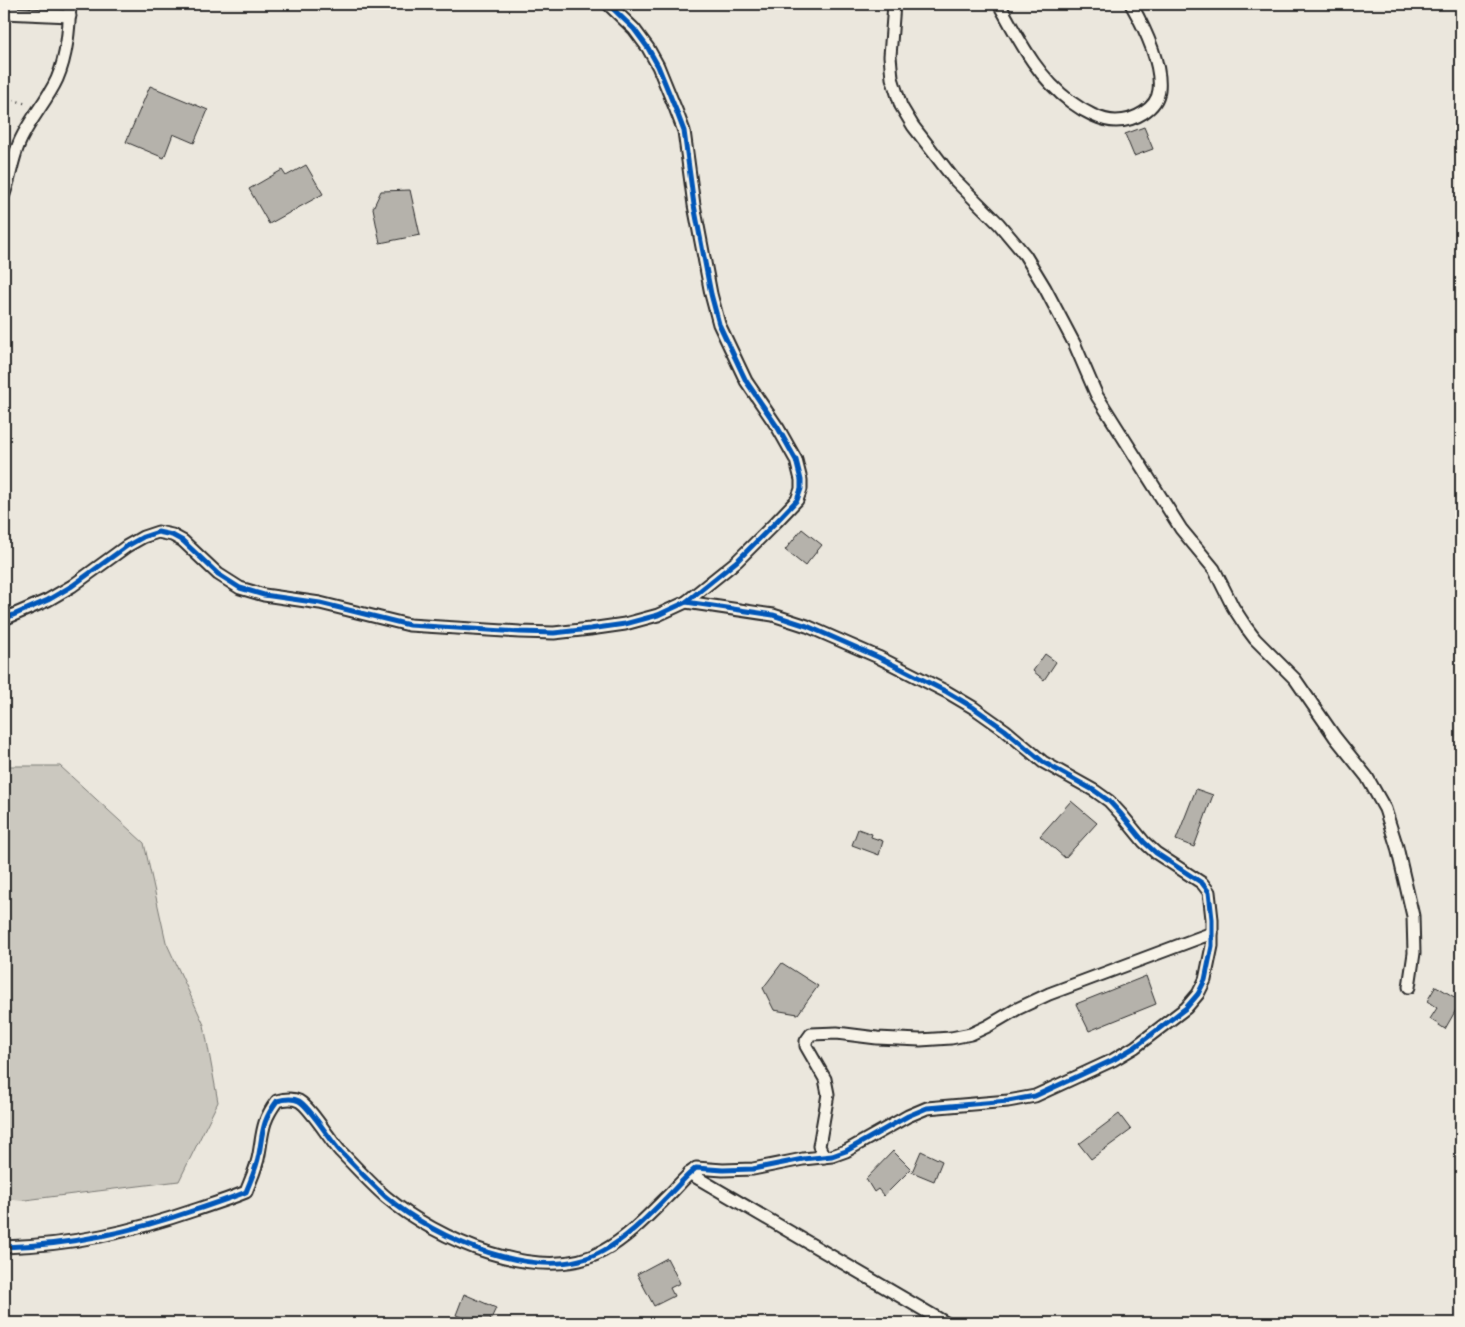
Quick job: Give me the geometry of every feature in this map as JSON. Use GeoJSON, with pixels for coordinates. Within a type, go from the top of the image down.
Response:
{"type":"FeatureCollection","features":[{"type":"Feature","properties":{"kind":"street"},"geometry":{"type":"LineString","coordinates":[[4,619],[48,600],[72,586],[127,546],[143,537],[158,532],[172,535],[183,541],[218,574],[240,588],[264,595],[320,603],[409,624],[554,633],[625,624],[658,615],[686,602],[737,561],[790,508],[797,500],[802,489],[796,460],[778,428],[746,381],[719,324],[711,294],[694,205],[684,131],[658,66],[648,48],[629,24],[608,4]]}},
{"type":"Feature","properties":{"kind":"street"},"geometry":{"type":"LineString","coordinates":[[894,4],[890,56],[892,78],[901,106],[913,126],[953,178],[999,224],[1025,255],[1075,345],[1097,396],[1176,522],[1214,569],[1246,627],[1255,639],[1295,679],[1335,737],[1367,777],[1385,809],[1397,847],[1413,916],[1414,953],[1409,987]]}},
{"type":"Feature","properties":{"kind":"street"},"geometry":{"type":"LineString","coordinates":[[999,4],[1030,59],[1045,79],[1063,96],[1085,111],[1116,121],[1144,113],[1153,107],[1159,92],[1160,78],[1148,36],[1131,4]]}},
{"type":"Feature","properties":{"kind":"street"},"geometry":{"type":"LineString","coordinates":[[4,13],[70,10],[64,54],[57,79],[18,145],[4,194]]}},
{"type":"Feature","properties":{"kind":"street"},"geometry":{"type":"LineString","coordinates":[[4,1246],[27,1246],[89,1240],[157,1223],[246,1192],[259,1154],[261,1133],[266,1118],[277,1101],[287,1099],[300,1101],[338,1149],[386,1197],[418,1220],[474,1248],[506,1258],[558,1264],[578,1261],[602,1252],[625,1237],[696,1168],[723,1170],[753,1169],[824,1156],[846,1151],[908,1116],[927,1108],[1008,1102],[1035,1096],[1135,1047],[1186,1008],[1198,994],[1205,980],[1212,946],[1209,892],[1202,883],[1156,853],[1144,842],[1109,801],[1043,762],[1005,730],[974,708],[878,657],[807,626],[773,616],[686,602]]}},
{"type":"Feature","properties":{"kind":"street"},"geometry":{"type":"LineString","coordinates":[[824,1156],[819,1146],[828,1094],[825,1079],[806,1046],[806,1041],[811,1034],[837,1033],[877,1038],[920,1040],[951,1038],[971,1034],[1049,994],[1212,933]]}},
{"type":"Feature","properties":{"kind":"street"},"geometry":{"type":"LineString","coordinates":[[690,1173],[946,1323]]}},
{"type":"Feature","properties":{"kind":"path"},"geometry":{"type":"LineString","coordinates":[[4,97],[41,108]]}},
{"type":"Feature","properties":{"kind":"shaded area"},"geometry":{"type":"Polygon","coordinates":[[[4,766],[60,766],[144,843],[166,942],[204,1025],[218,1102],[179,1181],[25,1200],[4,1199],[4,766]]]}},
{"type":"Feature","properties":{"kind":"building"},"geometry":{"type":"Polygon","coordinates":[[[150,86],[208,110],[194,143],[173,134],[164,158],[126,142],[150,86]]]}},
{"type":"Feature","properties":{"kind":"building"},"geometry":{"type":"Polygon","coordinates":[[[1144,127],[1153,149],[1134,156],[1125,134],[1144,127]]]}},
{"type":"Feature","properties":{"kind":"building"},"geometry":{"type":"Polygon","coordinates":[[[306,165],[323,194],[269,224],[249,189],[282,170],[286,176],[306,165]]]}},
{"type":"Feature","properties":{"kind":"building"},"geometry":{"type":"Polygon","coordinates":[[[410,190],[420,235],[380,243],[373,208],[381,191],[410,190]]]}},
{"type":"Feature","properties":{"kind":"building"},"geometry":{"type":"Polygon","coordinates":[[[802,529],[822,545],[805,566],[785,550],[802,529]]]}},
{"type":"Feature","properties":{"kind":"building"},"geometry":{"type":"Polygon","coordinates":[[[1045,654],[1056,662],[1044,680],[1033,671],[1045,654]]]}},
{"type":"Feature","properties":{"kind":"building"},"geometry":{"type":"Polygon","coordinates":[[[1196,789],[1213,795],[1194,847],[1176,840],[1196,789]]]}},
{"type":"Feature","properties":{"kind":"building"},"geometry":{"type":"Polygon","coordinates":[[[1071,801],[1097,823],[1065,858],[1040,836],[1071,801]]]}},
{"type":"Feature","properties":{"kind":"building"},"geometry":{"type":"Polygon","coordinates":[[[858,829],[872,834],[871,837],[883,841],[879,855],[852,845],[858,829]]]}},
{"type":"Feature","properties":{"kind":"building"},"geometry":{"type":"Polygon","coordinates":[[[782,963],[818,986],[798,1014],[774,1010],[763,988],[782,963]]]}},
{"type":"Feature","properties":{"kind":"building"},"geometry":{"type":"Polygon","coordinates":[[[1146,976],[1156,1004],[1089,1031],[1076,1004],[1146,976]]]}},
{"type":"Feature","properties":{"kind":"building"},"geometry":{"type":"Polygon","coordinates":[[[1436,986],[1461,1001],[1445,1029],[1430,1019],[1437,1008],[1427,1001],[1436,986]]]}},
{"type":"Feature","properties":{"kind":"building"},"geometry":{"type":"Polygon","coordinates":[[[1119,1114],[1131,1130],[1091,1159],[1079,1144],[1119,1114]]]}},
{"type":"Feature","properties":{"kind":"building"},"geometry":{"type":"Polygon","coordinates":[[[893,1151],[911,1169],[884,1196],[878,1189],[874,1192],[866,1179],[893,1151]]]}},
{"type":"Feature","properties":{"kind":"building"},"geometry":{"type":"Polygon","coordinates":[[[921,1151],[942,1161],[934,1181],[912,1172],[921,1151]]]}},
{"type":"Feature","properties":{"kind":"building"},"geometry":{"type":"Polygon","coordinates":[[[667,1258],[680,1283],[670,1288],[674,1296],[654,1306],[637,1274],[667,1258]]]}},
{"type":"Feature","properties":{"kind":"building"},"geometry":{"type":"Polygon","coordinates":[[[464,1294],[496,1308],[489,1323],[458,1323],[461,1317],[456,1315],[464,1294]]]}},
{"type":"Feature","properties":{"kind":"cycle path"},"geometry":{"type":"LineString","coordinates":[[4,619],[48,600],[72,586],[127,546],[143,537],[158,532],[172,535],[183,541],[218,574],[240,588],[264,595],[320,603],[409,625],[554,633],[590,629],[625,624],[658,615],[686,602],[737,561],[776,522],[797,500],[801,489],[801,480],[796,460],[778,428],[746,381],[719,324],[711,294],[694,205],[684,131],[658,66],[634,29],[608,4]]}},
{"type":"Feature","properties":{"kind":"cycle path"},"geometry":{"type":"LineString","coordinates":[[4,1247],[77,1240],[124,1231],[171,1218],[246,1192],[257,1164],[268,1114],[277,1101],[291,1099],[304,1104],[340,1151],[380,1192],[407,1213],[432,1228],[460,1242],[490,1253],[520,1260],[550,1263],[578,1260],[603,1251],[628,1234],[696,1168],[723,1170],[753,1169],[803,1159],[832,1156],[846,1151],[908,1116],[927,1108],[1008,1101],[1035,1096],[1113,1060],[1135,1047],[1186,1008],[1198,994],[1205,980],[1212,946],[1209,892],[1202,883],[1156,853],[1144,842],[1109,801],[1043,762],[1005,730],[974,708],[878,657],[807,626],[773,615],[686,602]]}}]}
